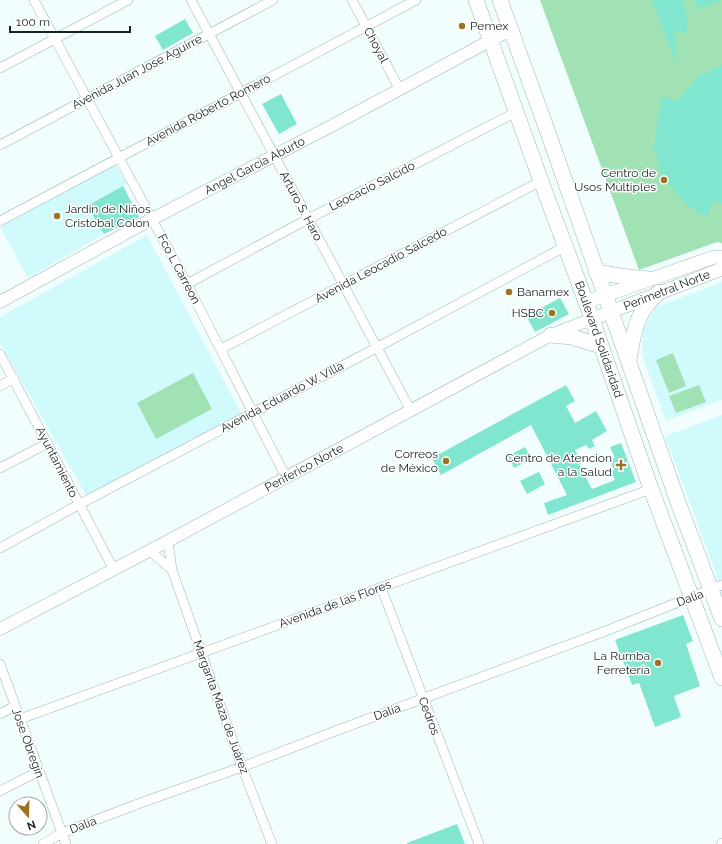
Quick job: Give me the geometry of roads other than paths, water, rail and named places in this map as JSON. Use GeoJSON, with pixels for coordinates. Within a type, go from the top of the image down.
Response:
{"type":"FeatureCollection","features":[{"type":"Feature","properties":{"kind":"main road","name":"Boulevard Solidaridad"},"geometry":{"type":"LineString","coordinates":[[476,0],[566,246],[651,489],[722,678]]}},
{"type":"Feature","properties":{"kind":"main road","name":"Boulevard Solidaridad"},"geometry":{"type":"LineString","coordinates":[[500,0],[678,502],[716,587],[722,619]]}},
{"type":"Feature","properties":{"kind":"main road"},"geometry":{"type":"LineString","coordinates":[[586,302],[714,257],[722,257]]}},
{"type":"Feature","properties":{"kind":"main road","name":"Perimetral Norte"},"geometry":{"type":"LineString","coordinates":[[611,312],[722,268]]}},
{"type":"Feature","properties":{"kind":"main road"},"geometry":{"type":"LineString","coordinates":[[596,272],[648,279]]}},
{"type":"Feature","properties":{"kind":"main road"},"geometry":{"type":"LineString","coordinates":[[551,335],[572,337],[604,353],[627,357],[638,322],[646,306],[659,292]]}},
{"type":"Feature","properties":{"kind":"main road","name":"Periferico Norte"},"geometry":{"type":"LineString","coordinates":[[592,319],[611,312]]}},
{"type":"Feature","properties":{"kind":"street","name":"Fco L Carreon"},"geometry":{"type":"LineString","coordinates":[[34,0],[187,284],[286,477]]}},
{"type":"Feature","properties":{"kind":"street"},"geometry":{"type":"LineString","coordinates":[[0,68],[128,0]]}},
{"type":"Feature","properties":{"kind":"street","name":"Arturo S. Haro"},"geometry":{"type":"LineString","coordinates":[[191,0],[342,285],[411,411]]}},
{"type":"Feature","properties":{"kind":"street","name":"Avenida Juan Jose Aguirre"},"geometry":{"type":"LineString","coordinates":[[0,144],[273,0]]}},
{"type":"Feature","properties":{"kind":"street","name":"Choyal"},"geometry":{"type":"LineString","coordinates":[[352,0],[400,90]]}},
{"type":"Feature","properties":{"kind":"street","name":"Avenida Roberto Romero"},"geometry":{"type":"LineString","coordinates":[[0,221],[416,0]]}},
{"type":"Feature","properties":{"kind":"street","name":"Angel Garcia Aburto"},"geometry":{"type":"LineString","coordinates":[[0,302],[152,219],[400,90],[510,30]]}},
{"type":"Feature","properties":{"kind":"street","name":"Leocacio Salcido"},"geometry":{"type":"LineString","coordinates":[[187,284],[308,219],[516,112]]}},
{"type":"Feature","properties":{"kind":"street","name":"Avenida Leocadio Salcedo"},"geometry":{"type":"LineString","coordinates":[[221,349],[541,181]]}},
{"type":"Feature","properties":{"kind":"street","name":"Avenida Eduardo W. Villa"},"geometry":{"type":"LineString","coordinates":[[0,548],[78,505],[566,246]]}},
{"type":"Feature","properties":{"kind":"street","name":"Periferico Norte"},"geometry":{"type":"LineString","coordinates":[[0,629],[150,551],[551,335],[592,319]]}},
{"type":"Feature","properties":{"kind":"street","name":"Ayuntamiento"},"geometry":{"type":"LineString","coordinates":[[0,354],[48,443],[78,505],[114,570]]}},
{"type":"Feature","properties":{"kind":"street"},"geometry":{"type":"LineString","coordinates":[[0,386],[14,378]]}},
{"type":"Feature","properties":{"kind":"street"},"geometry":{"type":"LineString","coordinates":[[0,468],[48,443]]}},
{"type":"Feature","properties":{"kind":"street","name":"Avenida de las Flores"},"geometry":{"type":"LineString","coordinates":[[20,720],[651,489]]}},
{"type":"Feature","properties":{"kind":"street","name":"Margarita Maza de Juárez"},"geometry":{"type":"LineString","coordinates":[[168,541],[172,570],[242,768],[272,844]]}},
{"type":"Feature","properties":{"kind":"street","name":"Margarita Maza de Juárez"},"geometry":{"type":"LineString","coordinates":[[150,551],[172,570]]}},
{"type":"Feature","properties":{"kind":"street","name":"Cedros"},"geometry":{"type":"LineString","coordinates":[[381,587],[478,844]]}},
{"type":"Feature","properties":{"kind":"street","name":"Dalia"},"geometry":{"type":"LineString","coordinates":[[42,844],[62,833],[143,802],[242,768],[603,632],[716,587]]}},
{"type":"Feature","properties":{"kind":"street","name":"Jose Obregin"},"geometry":{"type":"LineString","coordinates":[[0,664],[66,844]]}},
{"type":"Feature","properties":{"kind":"street"},"geometry":{"type":"LineString","coordinates":[[0,714],[15,706]]}},
{"type":"Feature","properties":{"kind":"street"},"geometry":{"type":"LineString","coordinates":[[0,791],[38,771]]}},
{"type":"Feature","properties":{"kind":"place","name":"Pemex"},"geometry":{"type":"Point","coordinates":[462,26]}},
{"type":"Feature","properties":{"kind":"place","name":"Centro de Usos Múltiples"},"geometry":{"type":"Point","coordinates":[664,180]}},
{"type":"Feature","properties":{"kind":"place","name":"Jardin de Niños Cristobal Colon"},"geometry":{"type":"Point","coordinates":[57,216]}},
{"type":"Feature","properties":{"kind":"place","name":"Banamex"},"geometry":{"type":"Point","coordinates":[509,292]}},
{"type":"Feature","properties":{"kind":"place","name":"HSBC"},"geometry":{"type":"Point","coordinates":[552,313]}},
{"type":"Feature","properties":{"kind":"place","name":"Correos de México"},"geometry":{"type":"Point","coordinates":[446,461]}},
{"type":"Feature","properties":{"kind":"place","name":"Centro de Atencion a la Salud"},"geometry":{"type":"Point","coordinates":[621,465]}},
{"type":"Feature","properties":{"kind":"place","name":"La Rumba Ferretería"},"geometry":{"type":"Point","coordinates":[658,663]}}]}
